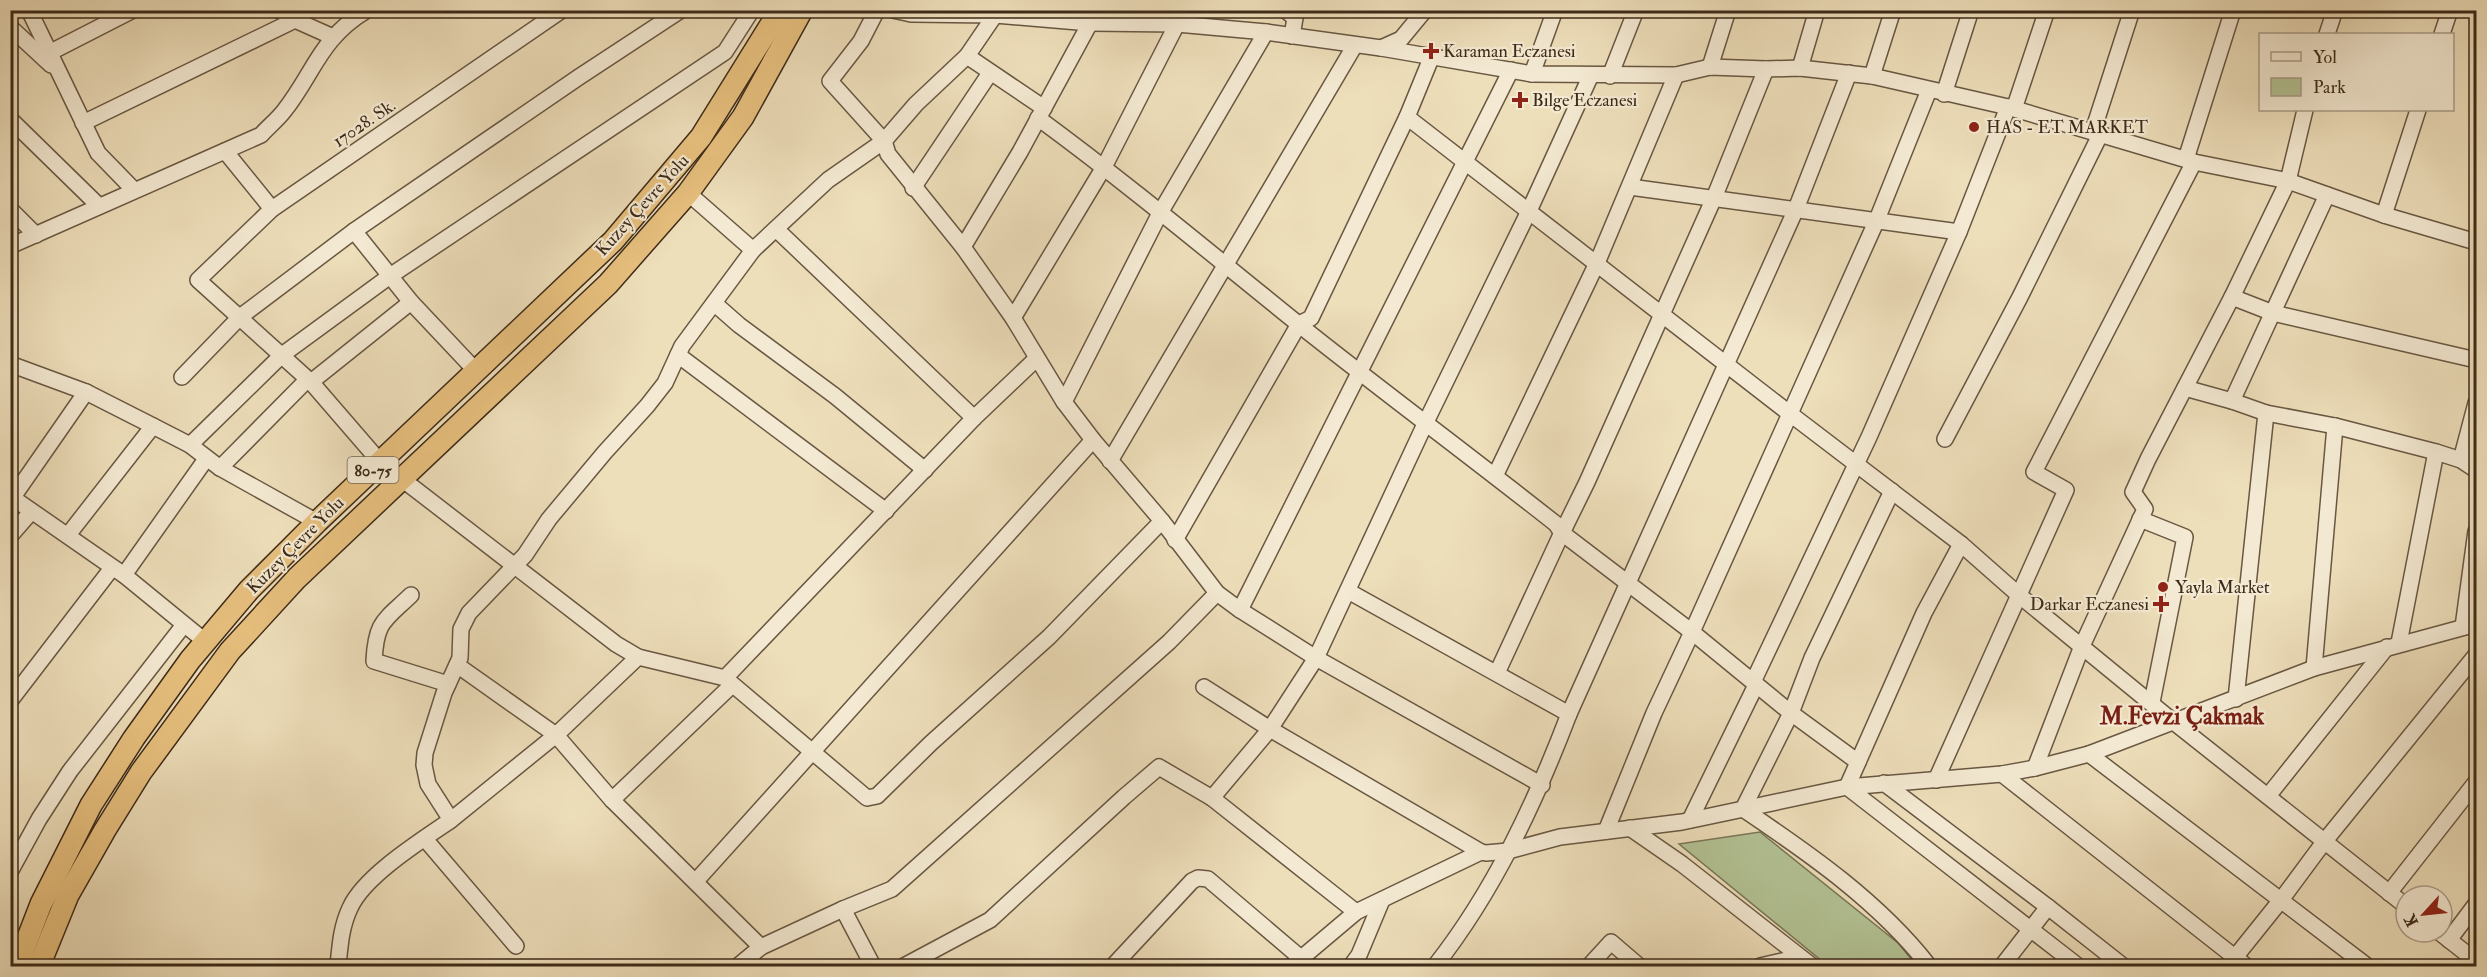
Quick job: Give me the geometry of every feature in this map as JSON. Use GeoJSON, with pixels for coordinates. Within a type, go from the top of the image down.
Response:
{"type":"FeatureCollection","features":[{"type":"Feature","properties":{"kind":"highway","name":"Kuzey Çevre Yolu"},"geometry":{"type":"LineString","coordinates":[[16,966],[41,904],[91,805],[134,738],[206,642],[249,591],[317,522],[613,241],[701,137],[780,10]]}},
{"type":"Feature","properties":{"kind":"highway","name":"Kuzey Çevre Yolu"},"geometry":{"type":"LineString","coordinates":[[39,966],[68,895],[105,830],[141,772],[230,651],[297,578],[608,284],[688,193],[743,117],[802,10]]}},
{"type":"Feature","properties":{"kind":"street"},"geometry":{"type":"LineString","coordinates":[[29,10],[98,153],[134,190]]}},
{"type":"Feature","properties":{"kind":"street"},"geometry":{"type":"LineString","coordinates":[[49,53],[133,10]]}},
{"type":"Feature","properties":{"kind":"street"},"geometry":{"type":"LineString","coordinates":[[279,10],[333,37]]}},
{"type":"Feature","properties":{"kind":"street","name":"17028. Sk."},"geometry":{"type":"LineString","coordinates":[[240,317],[198,280],[272,209],[562,10]]}},
{"type":"Feature","properties":{"kind":"street"},"geometry":{"type":"LineString","coordinates":[[182,376],[240,317],[354,231],[681,10]]}},
{"type":"Feature","properties":{"kind":"street"},"geometry":{"type":"LineString","coordinates":[[190,445],[282,356],[390,276],[725,52],[752,10]]}},
{"type":"Feature","properties":{"kind":"street"},"geometry":{"type":"LineString","coordinates":[[877,10],[861,41],[830,81],[884,141],[888,154],[913,188],[963,247],[1013,318],[1064,402],[1093,441],[1162,521],[1217,593],[1316,658],[1542,785]]}},
{"type":"Feature","properties":{"kind":"street"},"geometry":{"type":"LineString","coordinates":[[893,10],[911,14],[1099,19],[1266,32],[1432,56],[1532,74],[1676,75],[1710,67],[1800,68],[1872,76],[2011,108],[2190,160],[2288,181],[2384,215],[2476,242]]}},
{"type":"Feature","properties":{"kind":"street"},"geometry":{"type":"LineString","coordinates":[[1285,10],[1295,18],[1292,36]]}},
{"type":"Feature","properties":{"kind":"street"},"geometry":{"type":"LineString","coordinates":[[1381,48],[1401,39],[1425,10]]}},
{"type":"Feature","properties":{"kind":"street"},"geometry":{"type":"LineString","coordinates":[[1532,74],[1555,10]]}},
{"type":"Feature","properties":{"kind":"street"},"geometry":{"type":"LineString","coordinates":[[1610,76],[1636,10]]}},
{"type":"Feature","properties":{"kind":"street"},"geometry":{"type":"LineString","coordinates":[[1710,67],[1728,10]]}},
{"type":"Feature","properties":{"kind":"street"},"geometry":{"type":"LineString","coordinates":[[1800,68],[1817,10]]}},
{"type":"Feature","properties":{"kind":"street"},"geometry":{"type":"LineString","coordinates":[[1872,76],[1893,10]]}},
{"type":"Feature","properties":{"kind":"street"},"geometry":{"type":"LineString","coordinates":[[1606,831],[1654,713],[1936,92],[1971,10]]}},
{"type":"Feature","properties":{"kind":"street"},"geometry":{"type":"LineString","coordinates":[[1690,820],[1856,465],[1959,232],[2011,108],[2047,10]]}},
{"type":"Feature","properties":{"kind":"street"},"geometry":{"type":"LineString","coordinates":[[1945,440],[2020,297],[2097,132],[2133,10]]}},
{"type":"Feature","properties":{"kind":"street"},"geometry":{"type":"LineString","coordinates":[[1936,780],[2066,490],[2034,472],[2190,160],[2233,10]]}},
{"type":"Feature","properties":{"kind":"street"},"geometry":{"type":"LineString","coordinates":[[2327,33],[2335,10]]}},
{"type":"Feature","properties":{"kind":"street"},"geometry":{"type":"LineString","coordinates":[[2442,33],[2450,10]]}},
{"type":"Feature","properties":{"kind":"street"},"geometry":{"type":"LineString","coordinates":[[10,246],[261,135],[284,111],[333,37],[359,12]]}},
{"type":"Feature","properties":{"kind":"street"},"geometry":{"type":"LineString","coordinates":[[451,820],[428,784],[424,765],[425,753],[448,684],[460,658],[461,629],[469,613],[514,566],[605,452],[647,406],[665,382],[678,355],[753,250],[828,180],[884,141],[916,104],[967,56],[995,15]]}},
{"type":"Feature","properties":{"kind":"street"},"geometry":{"type":"LineString","coordinates":[[963,247],[1099,19]]}},
{"type":"Feature","properties":{"kind":"street"},"geometry":{"type":"LineString","coordinates":[[83,123],[295,20]]}},
{"type":"Feature","properties":{"kind":"street"},"geometry":{"type":"LineString","coordinates":[[1013,318],[1104,167],[1177,24]]}},
{"type":"Feature","properties":{"kind":"street"},"geometry":{"type":"LineString","coordinates":[[10,27],[57,72]]}},
{"type":"Feature","properties":{"kind":"street"},"geometry":{"type":"LineString","coordinates":[[1064,402],[1160,213],[1266,32]]}},
{"type":"Feature","properties":{"kind":"street"},"geometry":{"type":"LineString","coordinates":[[1110,461],[1355,45]]}},
{"type":"Feature","properties":{"kind":"street"},"geometry":{"type":"LineString","coordinates":[[967,56],[1041,113],[1160,213],[1360,373],[1556,524],[1562,533],[1628,586],[1692,633],[1791,713],[1858,762]]}},
{"type":"Feature","properties":{"kind":"street"},"geometry":{"type":"LineString","coordinates":[[1175,540],[1299,324],[1311,318],[1407,117],[1432,56]]}},
{"type":"Feature","properties":{"kind":"street"},"geometry":{"type":"LineString","coordinates":[[1497,673],[1662,315],[1714,198],[1766,69]]}},
{"type":"Feature","properties":{"kind":"street"},"geometry":{"type":"LineString","coordinates":[[1240,610],[1511,70]]}},
{"type":"Feature","properties":{"kind":"street"},"geometry":{"type":"LineString","coordinates":[[913,188],[990,73]]}},
{"type":"Feature","properties":{"kind":"street"},"geometry":{"type":"LineString","coordinates":[[1435,966],[1463,930],[1542,785],[1569,714],[1796,209],[1849,73]]}},
{"type":"Feature","properties":{"kind":"street"},"geometry":{"type":"LineString","coordinates":[[1212,798],[1270,729],[1316,658],[1425,424],[1529,211],[1590,75]]}},
{"type":"Feature","properties":{"kind":"street"},"geometry":{"type":"LineString","coordinates":[[1495,476],[1597,263],[1676,75]]}},
{"type":"Feature","properties":{"kind":"street"},"geometry":{"type":"LineString","coordinates":[[2035,768],[2082,646],[2145,509],[2133,492],[2288,181],[2305,111]]}},
{"type":"Feature","properties":{"kind":"street"},"geometry":{"type":"LineString","coordinates":[[2384,215],[2418,111]]}},
{"type":"Feature","properties":{"kind":"street"},"geometry":{"type":"LineString","coordinates":[[1407,117],[1961,544],[2020,596],[2175,723],[2394,897]]}},
{"type":"Feature","properties":{"kind":"street"},"geometry":{"type":"LineString","coordinates":[[10,119],[99,206]]}},
{"type":"Feature","properties":{"kind":"street"},"geometry":{"type":"LineString","coordinates":[[225,152],[272,209]]}},
{"type":"Feature","properties":{"kind":"street"},"geometry":{"type":"LineString","coordinates":[[1630,186],[1959,232]]}},
{"type":"Feature","properties":{"kind":"street"},"geometry":{"type":"LineString","coordinates":[[688,193],[753,250]]}},
{"type":"Feature","properties":{"kind":"street"},"geometry":{"type":"LineString","coordinates":[[2232,401],[2327,195]]}},
{"type":"Feature","properties":{"kind":"street"},"geometry":{"type":"LineString","coordinates":[[10,209],[36,235]]}},
{"type":"Feature","properties":{"kind":"street"},"geometry":{"type":"LineString","coordinates":[[776,229],[974,418]]}},
{"type":"Feature","properties":{"kind":"street"},"geometry":{"type":"LineString","coordinates":[[354,231],[411,302],[476,371]]}},
{"type":"Feature","properties":{"kind":"street"},"geometry":{"type":"LineString","coordinates":[[2232,297],[2273,313],[2476,360]]}},
{"type":"Feature","properties":{"kind":"street"},"geometry":{"type":"LineString","coordinates":[[220,468],[309,381],[411,302]]}},
{"type":"Feature","properties":{"kind":"street"},"geometry":{"type":"LineString","coordinates":[[714,303],[739,325],[835,396],[925,470]]}},
{"type":"Feature","properties":{"kind":"street"},"geometry":{"type":"LineString","coordinates":[[240,317],[309,381],[381,463]]}},
{"type":"Feature","properties":{"kind":"street"},"geometry":{"type":"LineString","coordinates":[[678,355],[886,511]]}},
{"type":"Feature","properties":{"kind":"street"},"geometry":{"type":"LineString","coordinates":[[612,800],[729,681],[974,418],[1036,359]]}},
{"type":"Feature","properties":{"kind":"street"},"geometry":{"type":"LineString","coordinates":[[10,364],[86,392],[190,445],[220,468],[317,522]]}},
{"type":"Feature","properties":{"kind":"street"},"geometry":{"type":"LineString","coordinates":[[2185,388],[2232,401],[2266,414],[2335,426],[2436,452],[2462,460],[2476,470]]}},
{"type":"Feature","properties":{"kind":"street"},"geometry":{"type":"LineString","coordinates":[[86,392],[12,496],[31,512],[68,535],[118,572],[206,642]]}},
{"type":"Feature","properties":{"kind":"street"},"geometry":{"type":"LineString","coordinates":[[2462,460],[2476,403]]}},
{"type":"Feature","properties":{"kind":"street"},"geometry":{"type":"LineString","coordinates":[[2236,699],[2266,414]]}},
{"type":"Feature","properties":{"kind":"street"},"geometry":{"type":"LineString","coordinates":[[68,535],[153,426]]}},
{"type":"Feature","properties":{"kind":"street"},"geometry":{"type":"LineString","coordinates":[[2313,669],[2335,426]]}},
{"type":"Feature","properties":{"kind":"street"},"geometry":{"type":"LineString","coordinates":[[696,881],[1093,441]]}},
{"type":"Feature","properties":{"kind":"street"},"geometry":{"type":"LineString","coordinates":[[2268,796],[2393,645],[2436,452]]}},
{"type":"Feature","properties":{"kind":"street"},"geometry":{"type":"LineString","coordinates":[[10,701],[118,572],[206,459]]}},
{"type":"Feature","properties":{"kind":"street"},"geometry":{"type":"LineString","coordinates":[[402,479],[616,644],[638,657],[729,681],[867,798],[877,796],[931,743],[1049,637],[1162,521]]}},
{"type":"Feature","properties":{"kind":"street"},"geometry":{"type":"LineString","coordinates":[[1743,809],[1791,713],[1812,658],[1892,491]]}},
{"type":"Feature","properties":{"kind":"street"},"geometry":{"type":"LineString","coordinates":[[10,536],[31,512]]}},
{"type":"Feature","properties":{"kind":"street"},"geometry":{"type":"LineString","coordinates":[[2140,519],[2185,537],[2152,702]]}},
{"type":"Feature","properties":{"kind":"street"},"geometry":{"type":"LineString","coordinates":[[1204,687],[1270,729],[1486,854],[1508,851],[1560,837],[1690,820],[1848,787],[2002,774],[2089,754],[2313,669],[2393,645],[2470,626],[2476,531]]}},
{"type":"Feature","properties":{"kind":"street"},"geometry":{"type":"LineString","coordinates":[[1848,787],[1924,613],[1961,544]]}},
{"type":"Feature","properties":{"kind":"street"},"geometry":{"type":"LineString","coordinates":[[1348,591],[1569,714]]}},
{"type":"Feature","properties":{"kind":"street"},"geometry":{"type":"LineString","coordinates":[[738,966],[761,947],[892,889],[1169,642],[1217,593]]}},
{"type":"Feature","properties":{"kind":"street"},"geometry":{"type":"LineString","coordinates":[[411,595],[380,625],[375,637],[374,661],[448,684]]}},
{"type":"Feature","properties":{"kind":"street"},"geometry":{"type":"LineString","coordinates":[[10,872],[39,819],[70,771],[183,626]]}},
{"type":"Feature","properties":{"kind":"street"},"geometry":{"type":"LineString","coordinates":[[2002,774],[2236,964],[2324,842],[2476,655]]}},
{"type":"Feature","properties":{"kind":"street"},"geometry":{"type":"LineString","coordinates":[[338,966],[342,932],[350,906],[363,886],[451,820],[556,735],[638,657]]}},
{"type":"Feature","properties":{"kind":"street"},"geometry":{"type":"LineString","coordinates":[[457,665],[556,735],[612,800],[761,947]]}},
{"type":"Feature","properties":{"kind":"street"},"geometry":{"type":"LineString","coordinates":[[2089,754],[2367,966]]}},
{"type":"Feature","properties":{"kind":"street"},"geometry":{"type":"LineString","coordinates":[[904,966],[990,920],[1159,767],[1212,798],[1356,912]]}},
{"type":"Feature","properties":{"kind":"street"},"geometry":{"type":"LineString","coordinates":[[2389,893],[2476,782]]}},
{"type":"Feature","properties":{"kind":"street"},"geometry":{"type":"LineString","coordinates":[[1884,783],[2123,966]]}},
{"type":"Feature","properties":{"kind":"street"},"geometry":{"type":"LineString","coordinates":[[1848,787],[2078,966]]}},
{"type":"Feature","properties":{"kind":"street"},"geometry":{"type":"LineString","coordinates":[[1743,809],[1815,857],[1908,940],[1929,966]]}},
{"type":"Feature","properties":{"kind":"street"},"geometry":{"type":"LineString","coordinates":[[1630,828],[1682,864],[1806,962]]}},
{"type":"Feature","properties":{"kind":"street"},"geometry":{"type":"LineString","coordinates":[[425,839],[516,946]]}},
{"type":"Feature","properties":{"kind":"street"},"geometry":{"type":"LineString","coordinates":[[1113,966],[1192,881],[1198,878],[1208,879],[1297,963],[1356,912],[1481,852]]}},
{"type":"Feature","properties":{"kind":"street"},"geometry":{"type":"LineString","coordinates":[[1351,966],[1359,955],[1382,900]]}},
{"type":"Feature","properties":{"kind":"street"},"geometry":{"type":"LineString","coordinates":[[2454,926],[2476,904]]}},
{"type":"Feature","properties":{"kind":"street"},"geometry":{"type":"LineString","coordinates":[[2002,966],[2048,907]]}},
{"type":"Feature","properties":{"kind":"street"},"geometry":{"type":"LineString","coordinates":[[843,909],[873,966]]}},
{"type":"Feature","properties":{"kind":"street"},"geometry":{"type":"LineString","coordinates":[[1589,966],[1611,942],[1639,966]]}},
{"type":"Feature","properties":{"kind":"street"},"geometry":{"type":"LineString","coordinates":[[2454,944],[2476,962]]}},
{"type":"Feature","properties":{"kind":"street"},"geometry":{"type":"LineString","coordinates":[[1760,966],[1806,962]]}},
{"type":"Feature","properties":{"kind":"green space"},"geometry":{"type":"Polygon","coordinates":[[[1760,832],[1898,943],[1917,966],[1828,966],[1679,844],[1760,832]]]}},
{"type":"Feature","properties":{"kind":"place","name":"Karaman Eczanesi"},"geometry":{"type":"Point","coordinates":[1431,51]}},
{"type":"Feature","properties":{"kind":"place","name":"Bilge Eczanesi"},"geometry":{"type":"Point","coordinates":[1520,100]}},
{"type":"Feature","properties":{"kind":"place","name":"HAS - ET MARKET"},"geometry":{"type":"Point","coordinates":[1974,127]}},
{"type":"Feature","properties":{"kind":"place","name":"Yayla Market"},"geometry":{"type":"Point","coordinates":[2163,587]}},
{"type":"Feature","properties":{"kind":"place","name":"Darkar Eczanesi"},"geometry":{"type":"Point","coordinates":[2161,604]}},
{"type":"Feature","properties":{"kind":"district","name":"M.Fevzi Çakmak"},"geometry":{"type":"Point","coordinates":[2182,716]}}]}
